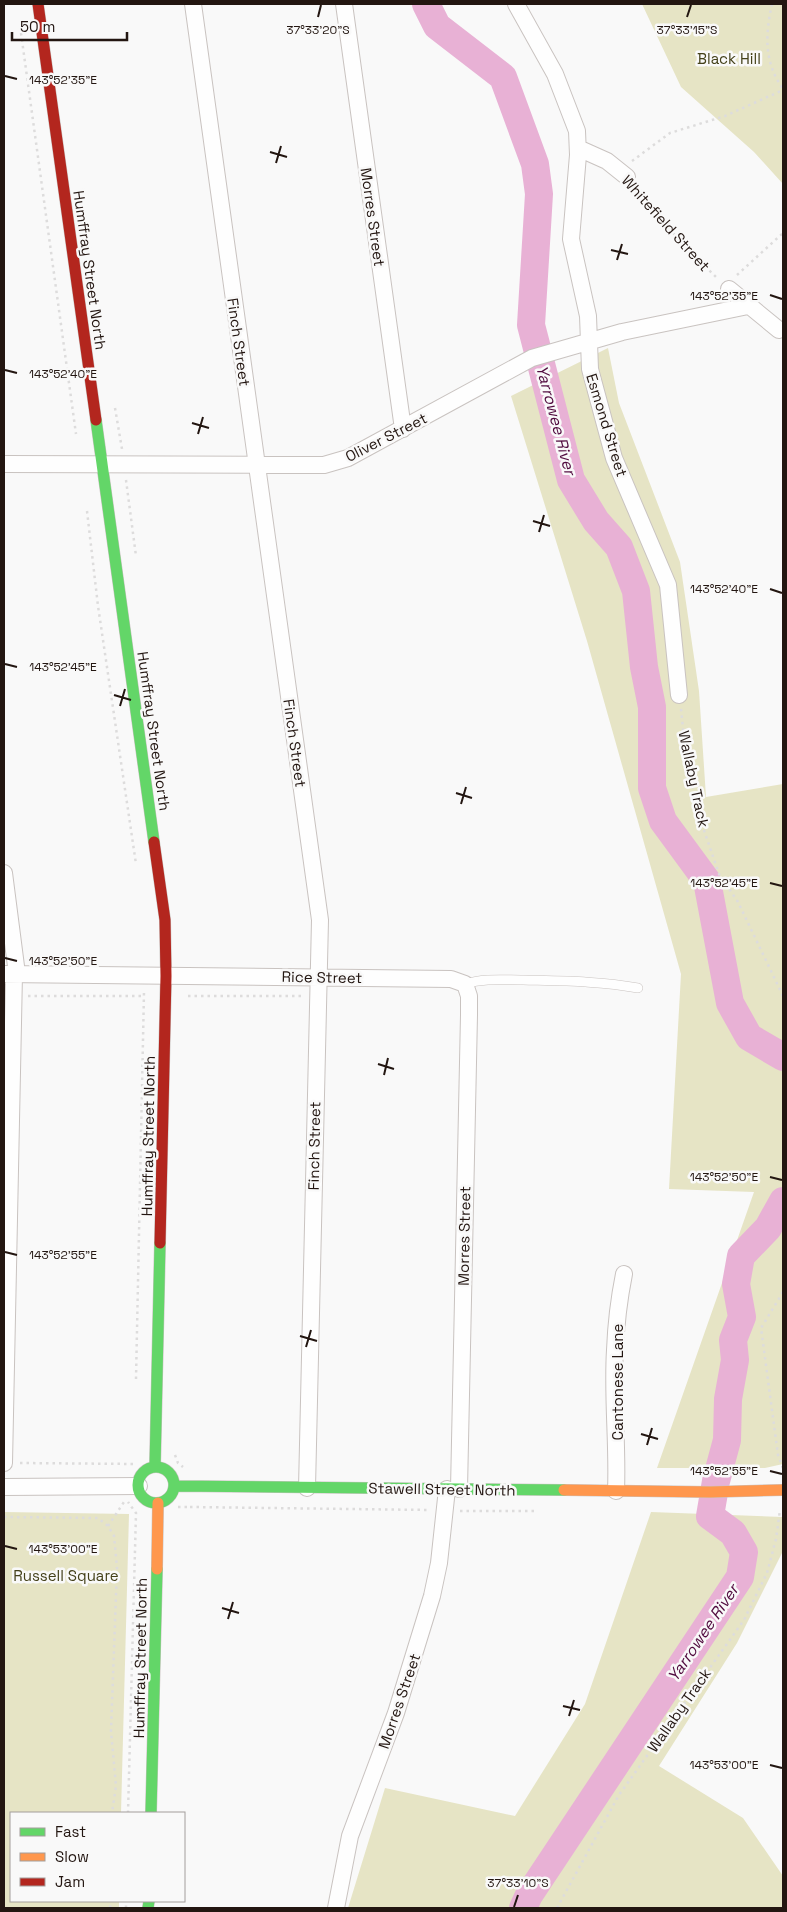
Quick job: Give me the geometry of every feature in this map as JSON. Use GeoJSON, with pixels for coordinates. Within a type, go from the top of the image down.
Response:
{"type":"FeatureCollection","features":[{"type":"Feature","properties":{"kind":"street","name":"Humffray Street North"},"geometry":{"type":"LineString","coordinates":[[38,4],[163,904],[166,976],[155,1468]]}},
{"type":"Feature","properties":{"kind":"street","name":"Finch Street"},"geometry":{"type":"LineString","coordinates":[[193,4],[320,920],[307,1488]]}},
{"type":"Feature","properties":{"kind":"street","name":"Morres Street"},"geometry":{"type":"LineString","coordinates":[[344,4],[403,429]]}},
{"type":"Feature","properties":{"kind":"street"},"geometry":{"type":"LineString","coordinates":[[516,4],[555,74],[576,125],[578,148]]}},
{"type":"Feature","properties":{"kind":"street","name":"Whitefield Street"},"geometry":{"type":"LineString","coordinates":[[578,148],[607,160],[624,174]]}},
{"type":"Feature","properties":{"kind":"street","name":"Esmond Street"},"geometry":{"type":"LineString","coordinates":[[578,148],[571,239],[588,316],[588,340],[593,386],[614,458],[668,585],[679,695]]}},
{"type":"Feature","properties":{"kind":"street"},"geometry":{"type":"LineString","coordinates":[[727,288],[779,330]]}},
{"type":"Feature","properties":{"kind":"street","name":"Oliver Street"},"geometry":{"type":"LineString","coordinates":[[4,464],[311,466],[335,462],[403,429],[532,358],[588,340],[748,306]]}},
{"type":"Feature","properties":{"kind":"street"},"geometry":{"type":"LineString","coordinates":[[4,873],[12,974],[7,1463],[4,1487],[130,1490],[146,1500],[158,1503],[170,1497],[174,1486],[169,1472],[155,1468],[144,1473],[130,1490]]}},
{"type":"Feature","properties":{"kind":"street","name":"Rice Street"},"geometry":{"type":"LineString","coordinates":[[12,974],[451,979],[465,984]]}},
{"type":"Feature","properties":{"kind":"street","name":"Morres Street"},"geometry":{"type":"LineString","coordinates":[[336,1908],[350,1836],[396,1713],[432,1596],[453,1489],[469,1015],[469,993],[465,984]]}},
{"type":"Feature","properties":{"kind":"street","name":"Cantonese Lane"},"geometry":{"type":"LineString","coordinates":[[616,1491],[618,1452],[615,1349],[624,1274]]}},
{"type":"Feature","properties":{"kind":"street","name":"Stawell Street North"},"geometry":{"type":"LineString","coordinates":[[174,1486],[698,1492],[783,1490]]}},
{"type":"Feature","properties":{"kind":"street","name":"Humffray Street North"},"geometry":{"type":"LineString","coordinates":[[151,1812],[158,1503]]}},
{"type":"Feature","properties":{"kind":"lane","name":"Rice Street"},"geometry":{"type":"LineString","coordinates":[[465,984],[484,980],[540,980],[610,983],[638,988]]}},
{"type":"Feature","properties":{"kind":"path"},"geometry":{"type":"LineString","coordinates":[[624,174],[670,133],[725,116],[783,89],[769,65],[768,43],[772,4]]}},
{"type":"Feature","properties":{"kind":"path"},"geometry":{"type":"LineString","coordinates":[[20,30],[77,436]]}},
{"type":"Feature","properties":{"kind":"path","name":"Whitefield Street"},"geometry":{"type":"LineString","coordinates":[[624,174],[641,198],[680,241],[727,288]]}},
{"type":"Feature","properties":{"kind":"path"},"geometry":{"type":"LineString","coordinates":[[727,288],[783,233]]}},
{"type":"Feature","properties":{"kind":"path"},"geometry":{"type":"LineString","coordinates":[[87,508],[98,606],[136,867]]}},
{"type":"Feature","properties":{"kind":"path","name":"Wallaby Track"},"geometry":{"type":"LineString","coordinates":[[679,695],[685,747],[697,810],[719,874],[738,902],[783,996]]}},
{"type":"Feature","properties":{"kind":"path"},"geometry":{"type":"LineString","coordinates":[[136,1386],[144,975]]}},
{"type":"Feature","properties":{"kind":"path"},"geometry":{"type":"LineString","coordinates":[[22,996],[144,996]]}},
{"type":"Feature","properties":{"kind":"path"},"geometry":{"type":"LineString","coordinates":[[188,996],[304,996]]}},
{"type":"Feature","properties":{"kind":"path"},"geometry":{"type":"LineString","coordinates":[[783,1292],[761,1328],[778,1455],[783,1468]]}},
{"type":"Feature","properties":{"kind":"path"},"geometry":{"type":"LineString","coordinates":[[7,1463],[135,1464],[135,1454]]}},
{"type":"Feature","properties":{"kind":"path"},"geometry":{"type":"LineString","coordinates":[[127,1464],[130,1490],[136,1513],[128,1812]]}},
{"type":"Feature","properties":{"kind":"path"},"geometry":{"type":"LineString","coordinates":[[108,1526],[130,1490]]}},
{"type":"Feature","properties":{"kind":"path","name":"Wallaby Track"},"geometry":{"type":"LineString","coordinates":[[557,1908],[620,1795],[744,1620],[767,1573],[776,1539],[781,1506]]}},
{"type":"Feature","properties":{"kind":"path"},"geometry":{"type":"LineString","coordinates":[[4,1517],[98,1518],[108,1526],[114,1536],[117,1568],[112,1731],[116,1786],[112,1812]]}},
{"type":"Feature","properties":{"kind":"green space","name":"Black Hill"},"geometry":{"type":"Polygon","coordinates":[[[642,4],[783,4],[783,184],[754,152],[681,87],[642,4]]]}},
{"type":"Feature","properties":{"kind":"green space"},"geometry":{"type":"Polygon","coordinates":[[[608,348],[619,403],[680,562],[699,691],[706,797],[783,784],[783,1464],[765,1468],[657,1468],[754,1192],[669,1189],[681,974],[587,641],[511,396],[608,348]]]}},
{"type":"Feature","properties":{"kind":"green space","name":"Russell Square"},"geometry":{"type":"Polygon","coordinates":[[[4,1512],[129,1514],[121,1812],[10,1812],[10,1902],[119,1902],[119,1908],[4,1908],[4,1512]]]}},
{"type":"Feature","properties":{"kind":"green space"},"geometry":{"type":"Polygon","coordinates":[[[651,1512],[783,1517],[783,1551],[737,1643],[659,1766],[743,1818],[783,1876],[783,1908],[348,1908],[385,1788],[515,1816],[585,1704],[651,1512]]]}},
{"type":"Feature","properties":{"kind":"waterway","name":"Yarrowee River"},"geometry":{"type":"LineString","coordinates":[[426,4],[437,26],[503,77],[535,164],[539,194],[531,325],[571,480],[596,521],[619,547],[636,591],[644,667],[652,707],[652,788],[663,821],[707,881],[730,1003],[749,1037],[783,1057]]}},
{"type":"Feature","properties":{"kind":"waterway","name":"Yarrowee River"},"geometry":{"type":"LineString","coordinates":[[523,1908],[529,1895],[740,1577],[744,1552],[733,1533],[710,1516],[716,1481],[727,1440],[728,1399],[735,1360],[733,1340],[742,1317],[736,1284],[741,1256],[768,1228],[783,1201]]}},
{"type":"Feature","properties":{"kind":"traffic: fast"},"geometry":{"type":"LineString","coordinates":[[96,420],[154,842]]}},
{"type":"Feature","properties":{"kind":"traffic: fast"},"geometry":{"type":"LineString","coordinates":[[155,1467],[160,1243]]}},
{"type":"Feature","properties":{"kind":"traffic: fast"},"geometry":{"type":"LineString","coordinates":[[156,1467],[168,1473],[174,1485],[168,1497],[156,1503],[144,1497],[138,1485],[144,1473],[156,1467]]}},
{"type":"Feature","properties":{"kind":"traffic: fast"},"geometry":{"type":"LineString","coordinates":[[174,1486],[564,1490]]}},
{"type":"Feature","properties":{"kind":"traffic: fast"},"geometry":{"type":"LineString","coordinates":[[151,1812],[157,1569]]}},
{"type":"Feature","properties":{"kind":"traffic: fast"},"geometry":{"type":"LineString","coordinates":[[148,1908],[149,1902]]}},
{"type":"Feature","properties":{"kind":"traffic: slow"},"geometry":{"type":"LineString","coordinates":[[564,1490],[710,1492],[783,1490]]}},
{"type":"Feature","properties":{"kind":"traffic: slow"},"geometry":{"type":"LineString","coordinates":[[157,1569],[158,1503]]}},
{"type":"Feature","properties":{"kind":"traffic: jam"},"geometry":{"type":"LineString","coordinates":[[38,4],[96,420]]}},
{"type":"Feature","properties":{"kind":"traffic: jam"},"geometry":{"type":"LineString","coordinates":[[154,842],[165,920],[166,976],[160,1243]]}}]}
